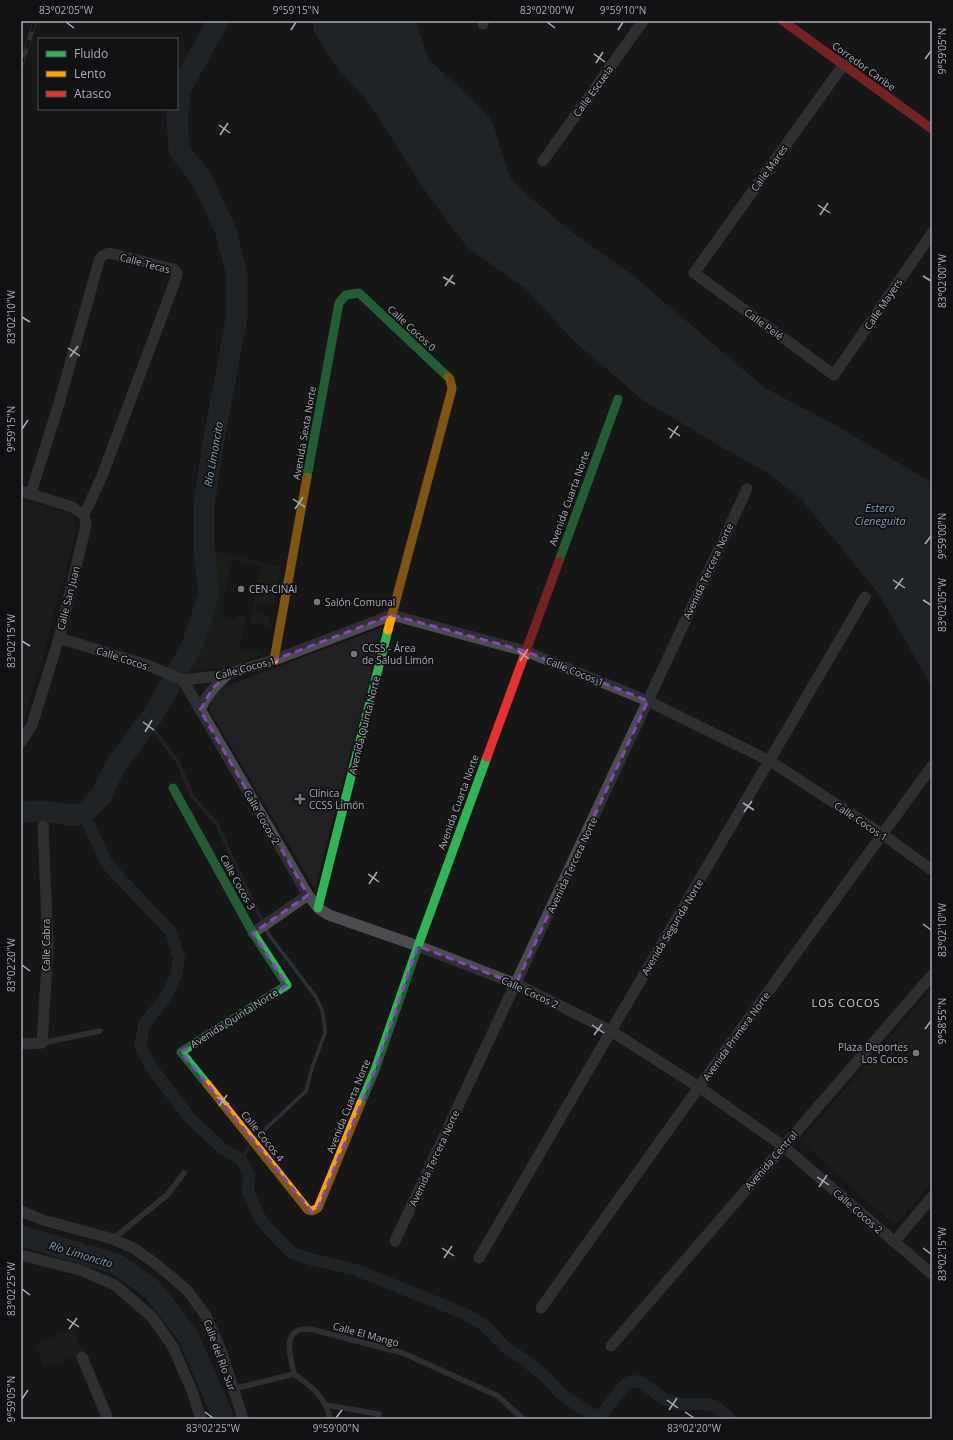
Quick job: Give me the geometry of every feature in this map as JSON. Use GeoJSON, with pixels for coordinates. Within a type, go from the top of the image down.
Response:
{"type":"FeatureCollection","features":[{"type":"Feature","properties":{"kind":"street","name":"Calle Escuela"},"geometry":{"type":"LineString","coordinates":[[543,161],[643,21]]}},
{"type":"Feature","properties":{"kind":"street","name":"Corredor Caribe"},"geometry":{"type":"LineString","coordinates":[[783,21],[932,129]]}},
{"type":"Feature","properties":{"kind":"street","name":"Calle Mares"},"geometry":{"type":"LineString","coordinates":[[694,273],[844,64]]}},
{"type":"Feature","properties":{"kind":"street","name":"Calle Mayers"},"geometry":{"type":"LineString","coordinates":[[834,375],[932,233]]}},
{"type":"Feature","properties":{"kind":"street","name":"Calle Tecas"},"geometry":{"type":"LineString","coordinates":[[26,492],[60,400],[99,261],[102,256],[109,253],[173,269],[177,273],[176,278],[102,476],[84,514]]}},
{"type":"Feature","properties":{"kind":"street","name":"Calle Pelé"},"geometry":{"type":"LineString","coordinates":[[694,273],[834,375]]}},
{"type":"Feature","properties":{"kind":"street","name":"Calle Cocos 0"},"geometry":{"type":"LineString","coordinates":[[359,293],[450,379]]}},
{"type":"Feature","properties":{"kind":"street","name":"Avenida Sexta Norte"},"geometry":{"type":"LineString","coordinates":[[274,660],[339,302],[346,295],[359,293]]}},
{"type":"Feature","properties":{"kind":"street","name":"Avenida Quinta Norte"},"geometry":{"type":"LineString","coordinates":[[318,908],[392,615],[452,389],[450,379]]}},
{"type":"Feature","properties":{"kind":"street","name":"Avenida Cuarta Norte"},"geometry":{"type":"LineString","coordinates":[[315,1211],[318,1208],[375,1070],[418,946],[618,399]]}},
{"type":"Feature","properties":{"kind":"street","name":"Avenida Tercera Norte"},"geometry":{"type":"LineString","coordinates":[[395,1241],[747,489]]}},
{"type":"Feature","properties":{"kind":"street"},"geometry":{"type":"LineString","coordinates":[[26,492],[72,507],[84,514]]}},
{"type":"Feature","properties":{"kind":"street","name":"Calle San Juan"},"geometry":{"type":"LineString","coordinates":[[21,742],[32,725],[59,638],[86,525],[84,514]]}},
{"type":"Feature","properties":{"kind":"street","name":"Avenida Segunda Norte"},"geometry":{"type":"LineString","coordinates":[[479,1258],[866,597]]}},
{"type":"Feature","properties":{"kind":"street","name":"Calle Cocos 1"},"geometry":{"type":"LineString","coordinates":[[183,680],[218,676],[274,660],[392,615],[525,651],[648,701],[770,761],[882,834],[932,870]]}},
{"type":"Feature","properties":{"kind":"street","name":"Calle Cocos"},"geometry":{"type":"LineString","coordinates":[[59,638],[147,665],[183,680]]}},
{"type":"Feature","properties":{"kind":"street"},"geometry":{"type":"LineString","coordinates":[[200,710],[204,700],[213,688],[228,673]]}},
{"type":"Feature","properties":{"kind":"street","name":"Calle Cocos 2"},"geometry":{"type":"LineString","coordinates":[[183,680],[308,895],[318,908],[329,915],[418,946],[516,984],[611,1031],[699,1087],[783,1146],[932,1274]]}},
{"type":"Feature","properties":{"kind":"street","name":"Avenida Primera Norte"},"geometry":{"type":"LineString","coordinates":[[541,1308],[932,766]]}},
{"type":"Feature","properties":{"kind":"street","name":"Calle Cocos 3"},"geometry":{"type":"LineString","coordinates":[[173,788],[253,933],[288,985]]}},
{"type":"Feature","properties":{"kind":"street","name":"Calle Cabra"},"geometry":{"type":"LineString","coordinates":[[42,1043],[48,948],[43,826]]}},
{"type":"Feature","properties":{"kind":"street"},"geometry":{"type":"LineString","coordinates":[[253,933],[308,895]]}},
{"type":"Feature","properties":{"kind":"street","name":"Avenida Central"},"geometry":{"type":"LineString","coordinates":[[611,1346],[932,975]]}},
{"type":"Feature","properties":{"kind":"street","name":"Avenida Quinta Norte"},"geometry":{"type":"LineString","coordinates":[[181,1052],[288,985]]}},
{"type":"Feature","properties":{"kind":"street"},"geometry":{"type":"LineString","coordinates":[[21,1044],[42,1043]]}},
{"type":"Feature","properties":{"kind":"street","name":"Calle Cocos 4"},"geometry":{"type":"LineString","coordinates":[[181,1052],[308,1210],[312,1212],[315,1211]]}},
{"type":"Feature","properties":{"kind":"street"},"geometry":{"type":"LineString","coordinates":[[894,1242],[932,1197]]}},
{"type":"Feature","properties":{"kind":"street","name":"Calle del Río Sur"},"geometry":{"type":"LineString","coordinates":[[21,1211],[43,1220],[113,1239],[135,1249],[156,1264],[187,1290],[206,1316],[222,1353],[242,1419]]}},
{"type":"Feature","properties":{"kind":"street"},"geometry":{"type":"LineString","coordinates":[[21,1255],[80,1270],[115,1285],[152,1317],[173,1347],[192,1391],[201,1419]]}},
{"type":"Feature","properties":{"kind":"street"},"geometry":{"type":"LineString","coordinates":[[82,1357],[108,1419]]}},
{"type":"Feature","properties":{"kind":"lane"},"geometry":{"type":"LineString","coordinates":[[42,1043],[100,1032]]}},
{"type":"Feature","properties":{"kind":"lane"},"geometry":{"type":"LineString","coordinates":[[113,1239],[167,1195],[184,1173]]}},
{"type":"Feature","properties":{"kind":"lane","name":"Calle El Mango"},"geometry":{"type":"LineString","coordinates":[[294,1374],[289,1350],[290,1338],[297,1331],[310,1329],[403,1352],[498,1396],[523,1419]]}},
{"type":"Feature","properties":{"kind":"lane"},"geometry":{"type":"LineString","coordinates":[[233,1389],[294,1374],[309,1384],[326,1405],[330,1419]]}},
{"type":"Feature","properties":{"kind":"lane"},"geometry":{"type":"LineString","coordinates":[[326,1405],[379,1414],[377,1419]]}},
{"type":"Feature","properties":{"kind":"highlighted area"},"geometry":{"type":"Polygon","coordinates":[[[392,615],[525,651],[648,701],[516,984],[418,946],[375,1070],[318,1208],[312,1212],[181,1052],[287,985],[253,933],[308,895],[200,710],[213,688],[229,673],[274,660],[392,615]]]}},
{"type":"Feature","properties":{"kind":"shaded area"},"geometry":{"type":"Polygon","coordinates":[[[21,500],[71,514],[77,529],[40,665],[21,728],[21,500]]]}},
{"type":"Feature","properties":{"kind":"shaded area"},"geometry":{"type":"Polygon","coordinates":[[[214,551],[281,567],[274,605],[257,602],[255,612],[271,616],[270,627],[250,623],[261,566],[232,560],[221,612],[226,614],[225,619],[235,621],[236,614],[246,616],[239,648],[265,653],[238,664],[221,668],[189,669],[216,593],[214,551]]]}},
{"type":"Feature","properties":{"kind":"shaded area","name":"Clínica CCSS Limón"},"geometry":{"type":"Polygon","coordinates":[[[383,627],[315,889],[209,710],[211,698],[221,688],[383,627]]]}},
{"type":"Feature","properties":{"kind":"shaded area"},"geometry":{"type":"Polygon","coordinates":[[[932,989],[932,1182],[895,1225],[800,1141],[932,989]]]}},
{"type":"Feature","properties":{"kind":"shaded area"},"geometry":{"type":"Polygon","coordinates":[[[74,1329],[83,1353],[44,1367],[35,1344],[74,1329]]]}},
{"type":"Feature","properties":{"kind":"water","name":"Estero Cieneguita"},"geometry":{"type":"Polygon","coordinates":[[[313,21],[416,21],[428,59],[472,99],[492,121],[509,176],[526,194],[573,233],[631,274],[765,388],[837,426],[932,483],[932,685],[879,594],[802,500],[768,473],[643,400],[575,342],[526,289],[467,247],[428,195],[369,103],[333,63],[314,31],[313,21]]]}},
{"type":"Feature","properties":{"kind":"waterway","name":"Río Limoncito"},"geometry":{"type":"LineString","coordinates":[[178,109],[180,90],[218,21]]}},
{"type":"Feature","properties":{"kind":"waterway","name":"Río Limoncito"},"geometry":{"type":"LineString","coordinates":[[21,812],[40,811],[71,815],[84,814],[101,796],[115,766],[153,715],[191,648],[209,594],[204,548],[204,504],[213,444],[237,316],[237,274],[225,229],[201,178],[179,150],[178,110]]}},
{"type":"Feature","properties":{"kind":"waterway"},"geometry":{"type":"LineString","coordinates":[[148,721],[179,764],[192,796],[217,824],[269,935],[316,997],[323,1013],[325,1033],[312,1068],[306,1091],[256,1138]]}},
{"type":"Feature","properties":{"kind":"waterway"},"geometry":{"type":"LineString","coordinates":[[84,814],[107,864],[171,932],[179,959],[176,975],[166,997],[145,1023],[140,1045],[151,1067],[190,1118],[223,1149],[241,1159],[249,1174],[248,1192],[260,1218],[272,1233],[292,1253],[356,1270],[465,1314],[484,1325],[505,1347],[526,1361],[548,1379],[559,1392],[594,1415],[601,1415],[624,1386],[631,1381],[641,1382],[664,1399],[680,1404],[704,1404],[715,1406],[730,1419]]}},
{"type":"Feature","properties":{"kind":"waterway"},"geometry":{"type":"LineString","coordinates":[[241,1159],[251,1144]]}},
{"type":"Feature","properties":{"kind":"waterway","name":"Río Limoncito"},"geometry":{"type":"LineString","coordinates":[[21,1236],[117,1264],[153,1290],[188,1336],[224,1419]]}},
{"type":"Feature","properties":{"kind":"railway"},"geometry":{"type":"LineString","coordinates":[[21,66],[35,21]]}},
{"type":"Feature","properties":{"kind":"traffic: fast"},"geometry":{"type":"LineString","coordinates":[[307,477],[339,303],[346,295],[359,293],[448,377]]}},
{"type":"Feature","properties":{"kind":"traffic: fast"},"geometry":{"type":"LineString","coordinates":[[559,561],[618,399]]}},
{"type":"Feature","properties":{"kind":"traffic: fast"},"geometry":{"type":"LineString","coordinates":[[318,908],[388,630]]}},
{"type":"Feature","properties":{"kind":"traffic: fast"},"geometry":{"type":"LineString","coordinates":[[361,1103],[375,1070],[418,946],[487,757]]}},
{"type":"Feature","properties":{"kind":"traffic: fast"},"geometry":{"type":"LineString","coordinates":[[173,788],[253,933],[287,985],[181,1052],[207,1084]]}},
{"type":"Feature","properties":{"kind":"traffic: slow"},"geometry":{"type":"LineString","coordinates":[[388,630],[452,389],[450,379],[448,377]]}},
{"type":"Feature","properties":{"kind":"traffic: slow"},"geometry":{"type":"LineString","coordinates":[[274,660],[307,477]]}},
{"type":"Feature","properties":{"kind":"traffic: slow"},"geometry":{"type":"LineString","coordinates":[[207,1084],[308,1210],[312,1211],[318,1208],[361,1103]]}},
{"type":"Feature","properties":{"kind":"traffic: jam"},"geometry":{"type":"LineString","coordinates":[[783,21],[932,129]]}},
{"type":"Feature","properties":{"kind":"traffic: jam"},"geometry":{"type":"LineString","coordinates":[[487,757],[559,561]]}},
{"type":"Feature","properties":{"kind":"place","name":"CEN-CINAI"},"geometry":{"type":"Point","coordinates":[241,589]}},
{"type":"Feature","properties":{"kind":"place","name":"Salón Comunal"},"geometry":{"type":"Point","coordinates":[317,602]}},
{"type":"Feature","properties":{"kind":"place","name":"CCSS - Área de Salud Limón"},"geometry":{"type":"Point","coordinates":[354,654]}},
{"type":"Feature","properties":{"kind":"place","name":"Clínica CCSS Limón"},"geometry":{"type":"Point","coordinates":[300,799]}},
{"type":"Feature","properties":{"kind":"place","name":"Plaza Deportes Los Cocos"},"geometry":{"type":"Point","coordinates":[916,1053]}},
{"type":"Feature","properties":{"kind":"district","name":"LOS COCOS"},"geometry":{"type":"Point","coordinates":[846,1002]}}]}
